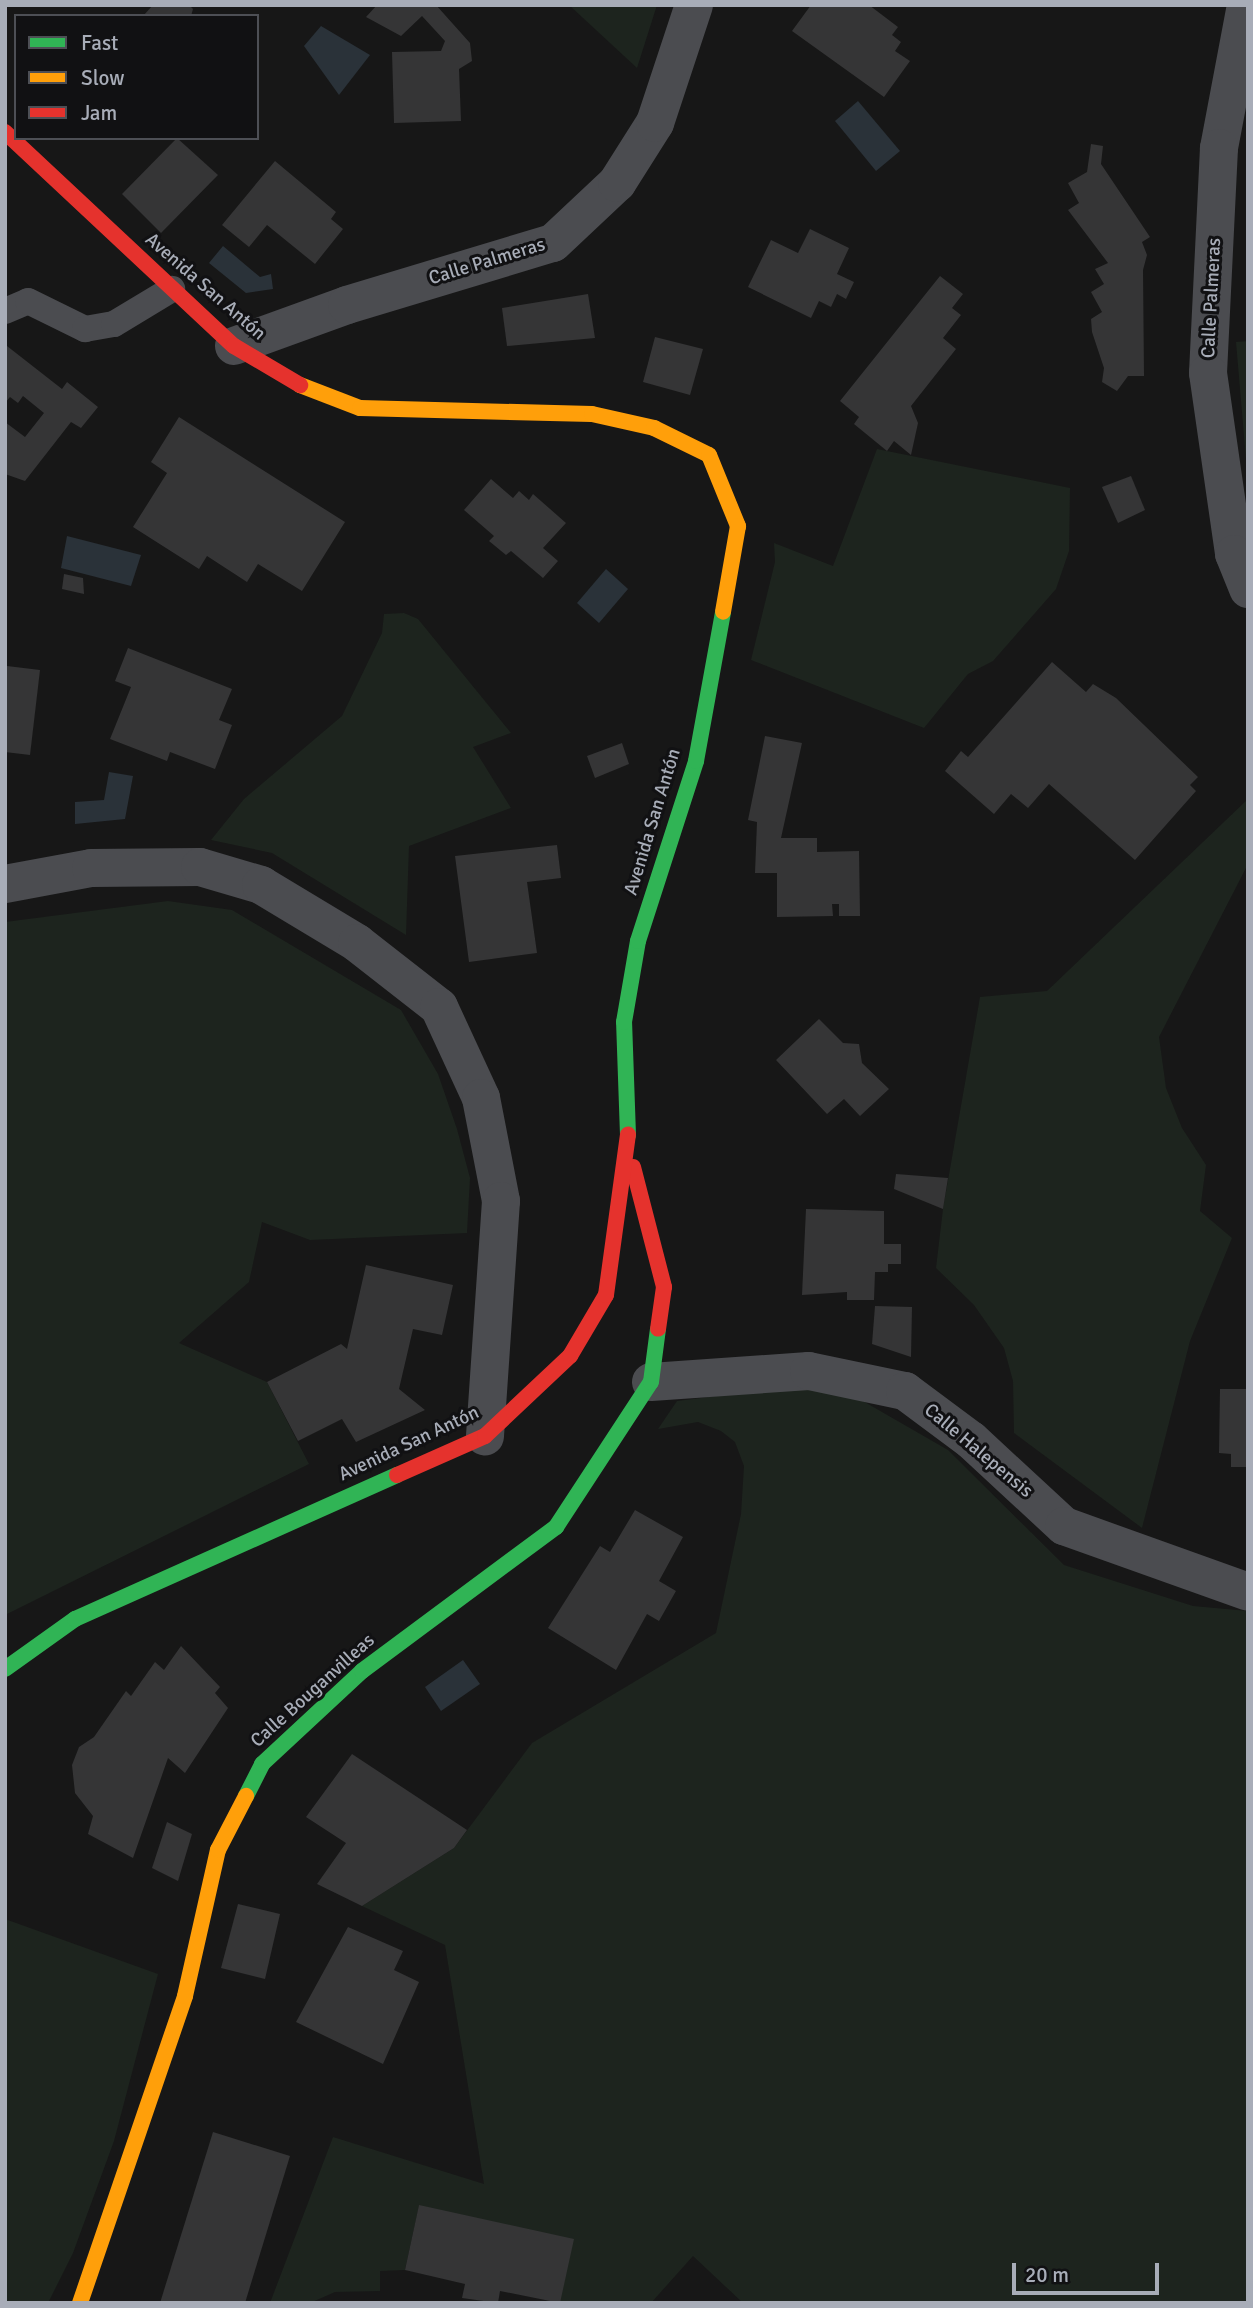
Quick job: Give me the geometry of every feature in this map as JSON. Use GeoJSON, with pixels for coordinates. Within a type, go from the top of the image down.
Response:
{"type":"FeatureCollection","features":[{"type":"Feature","properties":{"kind":"street","name":"Calle Palmeras"},"geometry":{"type":"LineString","coordinates":[[234,346],[347,305],[553,243],[617,183],[654,123],[694,5]]}},
{"type":"Feature","properties":{"kind":"street","name":"Calle Palmeras"},"geometry":{"type":"LineString","coordinates":[[1246,5],[1219,148],[1208,373],[1234,554],[1248,589]]}},
{"type":"Feature","properties":{"kind":"street","name":"Avenida San Antón"},"geometry":{"type":"LineString","coordinates":[[5,132],[234,346],[286,380],[360,408],[592,414],[654,428],[709,455],[738,526],[696,761],[638,942],[624,1022],[629,1153],[606,1295],[570,1356],[485,1436],[75,1619],[5,1669]]}},
{"type":"Feature","properties":{"kind":"street"},"geometry":{"type":"LineString","coordinates":[[5,884],[91,868],[200,867],[261,885],[357,943],[439,1007],[481,1098],[502,1200],[485,1436]]}},
{"type":"Feature","properties":{"kind":"street","name":"Calle Bouganvilleas"},"geometry":{"type":"LineString","coordinates":[[80,2303],[185,1996],[218,1850],[262,1764],[362,1671],[556,1527],[651,1382],[664,1287],[629,1153]]}},
{"type":"Feature","properties":{"kind":"street","name":"Calle Halepensis"},"geometry":{"type":"LineString","coordinates":[[651,1382],[809,1371],[905,1391],[971,1440],[1064,1526],[1248,1592]]}},
{"type":"Feature","properties":{"kind":"lane"},"geometry":{"type":"LineString","coordinates":[[5,311],[28,300],[85,329],[114,324],[172,289]]}},
{"type":"Feature","properties":{"kind":"shaded area"},"geometry":{"type":"Polygon","coordinates":[[[569,5],[657,5],[637,68],[569,5]]]}},
{"type":"Feature","properties":{"kind":"shaded area"},"geometry":{"type":"Polygon","coordinates":[[[321,26],[370,55],[339,95],[304,46],[321,26]]]}},
{"type":"Feature","properties":{"kind":"shaded area"},"geometry":{"type":"Polygon","coordinates":[[[858,101],[900,151],[876,171],[835,121],[858,101]]]}},
{"type":"Feature","properties":{"kind":"shaded area"},"geometry":{"type":"Polygon","coordinates":[[[223,246],[260,277],[271,274],[273,289],[246,293],[209,263],[223,246]]]}},
{"type":"Feature","properties":{"kind":"shaded area"},"geometry":{"type":"Polygon","coordinates":[[[1248,341],[1248,483],[1236,342],[1248,341]]]}},
{"type":"Feature","properties":{"kind":"shaded area"},"geometry":{"type":"Polygon","coordinates":[[[877,449],[1070,488],[1069,551],[1056,589],[993,661],[968,674],[924,728],[751,660],[775,562],[774,543],[833,566],[877,449]]]}},
{"type":"Feature","properties":{"kind":"shaded area"},"geometry":{"type":"Polygon","coordinates":[[[67,536],[141,555],[131,586],[61,568],[67,536]]]}},
{"type":"Feature","properties":{"kind":"shaded area"},"geometry":{"type":"Polygon","coordinates":[[[606,569],[628,589],[599,623],[577,603],[606,569]]]}},
{"type":"Feature","properties":{"kind":"shaded area"},"geometry":{"type":"Polygon","coordinates":[[[404,613],[418,619],[511,733],[473,747],[511,808],[409,846],[406,935],[272,853],[211,840],[244,799],[342,716],[382,633],[384,614],[404,613]]]}},
{"type":"Feature","properties":{"kind":"shaded area"},"geometry":{"type":"Polygon","coordinates":[[[109,772],[133,776],[125,819],[75,824],[75,802],[104,800],[109,772]]]}},
{"type":"Feature","properties":{"kind":"shaded area"},"geometry":{"type":"Polygon","coordinates":[[[1248,799],[1248,864],[1159,1037],[1166,1088],[1182,1128],[1206,1165],[1200,1211],[1232,1238],[1190,1341],[1142,1528],[1014,1433],[1013,1381],[1004,1348],[974,1305],[936,1268],[943,1209],[980,997],[1047,991],[1248,799]]]}},
{"type":"Feature","properties":{"kind":"shaded area"},"geometry":{"type":"Polygon","coordinates":[[[168,901],[232,910],[401,1010],[438,1074],[457,1129],[470,1178],[467,1233],[310,1240],[262,1222],[249,1282],[179,1343],[267,1382],[309,1464],[5,1615],[5,922],[168,901]]]}},
{"type":"Feature","properties":{"kind":"shaded area"},"geometry":{"type":"Polygon","coordinates":[[[803,1385],[856,1397],[948,1450],[1064,1565],[1193,1606],[1248,1611],[1248,2303],[743,2303],[693,2256],[651,2303],[560,2303],[419,2206],[405,2270],[380,2271],[380,2291],[335,2292],[310,2303],[270,2303],[333,2137],[484,2184],[445,1945],[362,1906],[454,1848],[532,1743],[716,1633],[741,1514],[744,1466],[735,1442],[721,1431],[698,1422],[658,1429],[677,1401],[803,1385]]]}},
{"type":"Feature","properties":{"kind":"shaded area"},"geometry":{"type":"Polygon","coordinates":[[[463,1660],[480,1684],[441,1711],[425,1687],[463,1660]]]}},
{"type":"Feature","properties":{"kind":"shaded area"},"geometry":{"type":"Polygon","coordinates":[[[5,1919],[158,1974],[114,2141],[73,2253],[48,2303],[5,2303],[5,1919]]]}},
{"type":"Feature","properties":{"kind":"building"},"geometry":{"type":"Polygon","coordinates":[[[153,5],[189,5],[193,9],[192,14],[145,14],[153,5]]]}},
{"type":"Feature","properties":{"kind":"building"},"geometry":{"type":"Polygon","coordinates":[[[377,5],[436,5],[470,43],[472,61],[459,69],[461,121],[394,123],[392,52],[441,51],[445,41],[422,16],[401,36],[366,17],[377,5]]]}},
{"type":"Feature","properties":{"kind":"building"},"geometry":{"type":"Polygon","coordinates":[[[811,5],[869,5],[898,27],[892,35],[901,42],[895,51],[910,61],[884,97],[792,31],[811,5]]]}},
{"type":"Feature","properties":{"kind":"building"},"geometry":{"type":"Polygon","coordinates":[[[175,140],[179,140],[218,175],[161,233],[122,194],[175,140]]]}},
{"type":"Feature","properties":{"kind":"building"},"geometry":{"type":"Polygon","coordinates":[[[1091,144],[1103,146],[1101,164],[1150,237],[1142,242],[1147,255],[1143,270],[1144,376],[1128,376],[1117,391],[1102,382],[1104,368],[1092,332],[1091,319],[1102,312],[1091,292],[1104,284],[1095,269],[1108,263],[1068,210],[1079,203],[1068,183],[1087,172],[1091,144]]]}},
{"type":"Feature","properties":{"kind":"building"},"geometry":{"type":"Polygon","coordinates":[[[275,161],[336,212],[331,219],[343,229],[315,264],[267,225],[249,247],[222,225],[275,161]]]}},
{"type":"Feature","properties":{"kind":"building"},"geometry":{"type":"Polygon","coordinates":[[[810,229],[849,248],[837,274],[854,282],[846,299],[837,294],[831,307],[819,301],[811,318],[748,287],[771,240],[798,253],[810,229]]]}},
{"type":"Feature","properties":{"kind":"building"},"geometry":{"type":"Polygon","coordinates":[[[940,276],[963,294],[952,308],[961,315],[943,338],[956,349],[911,406],[918,423],[911,455],[894,441],[887,451],[854,424],[859,417],[840,401],[940,276]]]}},
{"type":"Feature","properties":{"kind":"building"},"geometry":{"type":"Polygon","coordinates":[[[588,294],[595,338],[507,346],[502,308],[588,294]]]}},
{"type":"Feature","properties":{"kind":"building"},"geometry":{"type":"Polygon","coordinates":[[[655,337],[703,349],[690,395],[643,382],[655,337]]]}},
{"type":"Feature","properties":{"kind":"building"},"geometry":{"type":"Polygon","coordinates":[[[7,346],[62,389],[67,382],[98,407],[81,428],[71,422],[25,481],[5,474],[5,422],[25,437],[44,413],[23,396],[18,403],[10,397],[5,403],[7,346]]]}},
{"type":"Feature","properties":{"kind":"building"},"geometry":{"type":"Polygon","coordinates":[[[179,417],[345,522],[302,591],[258,564],[247,582],[207,556],[199,569],[133,527],[167,473],[151,462],[179,417]]]}},
{"type":"Feature","properties":{"kind":"building"},"geometry":{"type":"Polygon","coordinates":[[[1131,476],[1145,510],[1118,523],[1102,487],[1131,476]]]}},
{"type":"Feature","properties":{"kind":"building"},"geometry":{"type":"Polygon","coordinates":[[[491,479],[513,498],[519,491],[529,500],[533,494],[566,523],[543,548],[558,561],[543,578],[511,551],[506,555],[489,541],[494,536],[464,510],[491,479]]]}},
{"type":"Feature","properties":{"kind":"building"},"geometry":{"type":"Polygon","coordinates":[[[64,574],[83,578],[84,594],[62,589],[64,574]]]}},
{"type":"Feature","properties":{"kind":"building"},"geometry":{"type":"Polygon","coordinates":[[[128,648],[232,689],[219,720],[232,725],[215,769],[170,752],[167,761],[110,739],[131,687],[115,681],[128,648]]]}},
{"type":"Feature","properties":{"kind":"building"},"geometry":{"type":"Polygon","coordinates":[[[1052,662],[1086,692],[1093,684],[1116,698],[1198,777],[1190,785],[1196,791],[1135,860],[1049,784],[1028,808],[1011,794],[994,814],[945,771],[961,751],[968,757],[1052,662]]]}},
{"type":"Feature","properties":{"kind":"building"},"geometry":{"type":"Polygon","coordinates":[[[7,666],[40,670],[30,755],[5,752],[7,666]]]}},
{"type":"Feature","properties":{"kind":"building"},"geometry":{"type":"Polygon","coordinates":[[[765,736],[802,743],[781,838],[817,838],[817,852],[859,851],[860,916],[839,916],[839,904],[832,904],[833,916],[777,917],[777,873],[755,873],[757,822],[748,820],[765,736]]]}},
{"type":"Feature","properties":{"kind":"building"},"geometry":{"type":"Polygon","coordinates":[[[622,743],[629,764],[595,778],[587,756],[622,743]]]}},
{"type":"Feature","properties":{"kind":"building"},"geometry":{"type":"Polygon","coordinates":[[[557,845],[561,878],[527,882],[537,953],[469,962],[455,856],[557,845]]]}},
{"type":"Feature","properties":{"kind":"building"},"geometry":{"type":"Polygon","coordinates":[[[819,1019],[843,1043],[859,1044],[862,1063],[889,1089],[860,1116],[844,1099],[827,1114],[776,1060],[819,1019]]]}},
{"type":"Feature","properties":{"kind":"building"},"geometry":{"type":"Polygon","coordinates":[[[896,1174],[948,1178],[943,1209],[894,1189],[896,1174]]]}},
{"type":"Feature","properties":{"kind":"building"},"geometry":{"type":"Polygon","coordinates":[[[806,1209],[884,1211],[884,1244],[901,1244],[901,1264],[888,1264],[888,1272],[875,1272],[874,1300],[847,1300],[847,1292],[802,1295],[806,1209]]]}},
{"type":"Feature","properties":{"kind":"building"},"geometry":{"type":"Polygon","coordinates":[[[366,1265],[453,1285],[442,1335],[413,1329],[399,1389],[425,1410],[356,1442],[342,1419],[298,1441],[267,1382],[341,1344],[347,1349],[366,1265]]]}},
{"type":"Feature","properties":{"kind":"building"},"geometry":{"type":"Polygon","coordinates":[[[875,1306],[912,1307],[911,1357],[872,1344],[875,1306]]]}},
{"type":"Feature","properties":{"kind":"building"},"geometry":{"type":"Polygon","coordinates":[[[1220,1389],[1248,1389],[1248,1467],[1231,1467],[1231,1454],[1219,1453],[1220,1389]]]}},
{"type":"Feature","properties":{"kind":"building"},"geometry":{"type":"Polygon","coordinates":[[[635,1510],[683,1537],[659,1581],[676,1591],[659,1621],[647,1614],[616,1670],[548,1628],[600,1546],[610,1552],[635,1510]]]}},
{"type":"Feature","properties":{"kind":"building"},"geometry":{"type":"Polygon","coordinates":[[[181,1646],[220,1687],[215,1693],[228,1708],[185,1773],[168,1758],[133,1858],[88,1834],[93,1816],[75,1793],[72,1765],[79,1747],[94,1737],[126,1691],[131,1696],[155,1662],[164,1670],[181,1646]]]}},
{"type":"Feature","properties":{"kind":"building"},"geometry":{"type":"Polygon","coordinates":[[[352,1754],[467,1830],[454,1848],[362,1906],[317,1884],[346,1843],[306,1817],[352,1754]]]}},
{"type":"Feature","properties":{"kind":"building"},"geometry":{"type":"Polygon","coordinates":[[[167,1822],[192,1834],[178,1881],[152,1868],[167,1822]]]}},
{"type":"Feature","properties":{"kind":"building"},"geometry":{"type":"Polygon","coordinates":[[[238,1904],[280,1914],[265,1979],[221,1968],[238,1904]]]}},
{"type":"Feature","properties":{"kind":"building"},"geometry":{"type":"Polygon","coordinates":[[[348,1927],[403,1951],[394,1970],[419,1982],[383,2064],[296,2022],[348,1927]]]}},
{"type":"Feature","properties":{"kind":"building"},"geometry":{"type":"Polygon","coordinates":[[[213,2132],[290,2156],[245,2303],[160,2303],[213,2132]]]}},
{"type":"Feature","properties":{"kind":"building"},"geometry":{"type":"Polygon","coordinates":[[[419,2205],[574,2239],[560,2303],[500,2291],[498,2303],[462,2298],[465,2284],[405,2270],[419,2205]]]}},
{"type":"Feature","properties":{"kind":"traffic: fast"},"geometry":{"type":"LineString","coordinates":[[628,1135],[624,1022],[638,941],[696,761],[723,612]]}},
{"type":"Feature","properties":{"kind":"traffic: fast"},"geometry":{"type":"LineString","coordinates":[[246,1796],[262,1764],[362,1671],[556,1527],[651,1382],[658,1329]]}},
{"type":"Feature","properties":{"kind":"traffic: fast"},"geometry":{"type":"LineString","coordinates":[[5,1669],[75,1619],[397,1475]]}},
{"type":"Feature","properties":{"kind":"traffic: slow"},"geometry":{"type":"LineString","coordinates":[[300,385],[360,408],[592,414],[654,428],[709,455],[738,526],[723,612]]}},
{"type":"Feature","properties":{"kind":"traffic: slow"},"geometry":{"type":"LineString","coordinates":[[80,2303],[185,1996],[218,1850],[246,1796]]}},
{"type":"Feature","properties":{"kind":"traffic: jam"},"geometry":{"type":"LineString","coordinates":[[5,132],[234,346],[300,385]]}},
{"type":"Feature","properties":{"kind":"traffic: jam"},"geometry":{"type":"LineString","coordinates":[[397,1475],[485,1436],[570,1356],[606,1295],[628,1135]]}},
{"type":"Feature","properties":{"kind":"traffic: jam"},"geometry":{"type":"LineString","coordinates":[[633,1167],[664,1287],[658,1329]]}}]}
